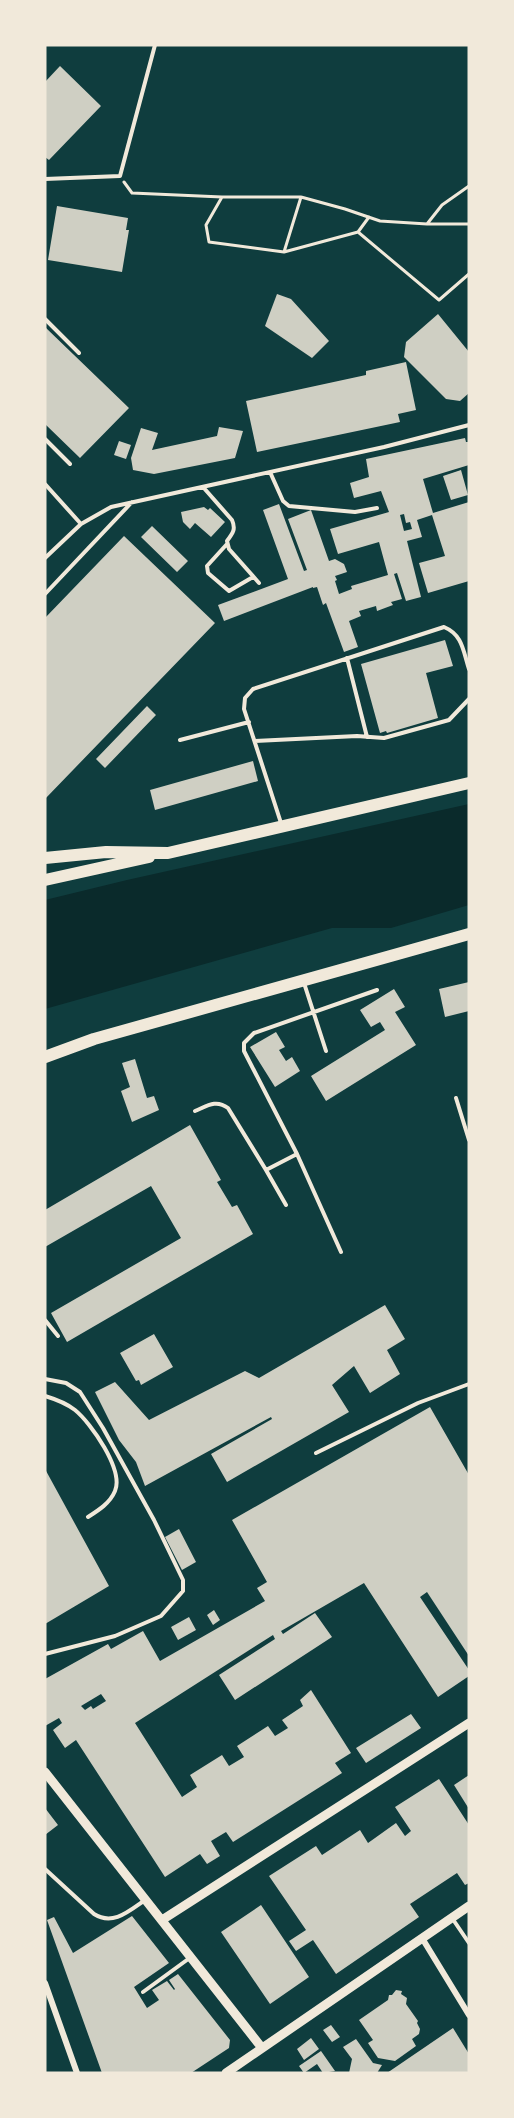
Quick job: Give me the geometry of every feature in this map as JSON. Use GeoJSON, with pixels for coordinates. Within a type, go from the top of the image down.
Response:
{"type":"FeatureCollection","features":[{"type":"Feature","properties":{"kind":"highway"},"geometry":{"type":"LineString","coordinates":[[45,880],[469,783]]}},
{"type":"Feature","properties":{"kind":"highway"},"geometry":{"type":"LineString","coordinates":[[45,858],[106,852],[168,853]]}},
{"type":"Feature","properties":{"kind":"highway"},"geometry":{"type":"LineString","coordinates":[[45,1057],[94,1039],[469,934]]}},
{"type":"Feature","properties":{"kind":"street"},"geometry":{"type":"LineString","coordinates":[[162,1920],[469,1723]]}},
{"type":"Feature","properties":{"kind":"street"},"geometry":{"type":"LineString","coordinates":[[45,1772],[262,2048]]}},
{"type":"Feature","properties":{"kind":"street"},"geometry":{"type":"LineString","coordinates":[[226,2073],[469,1906]]}},
{"type":"Feature","properties":{"kind":"street"},"geometry":{"type":"LineString","coordinates":[[422,1938],[469,2015]]}},
{"type":"Feature","properties":{"kind":"street"},"geometry":{"type":"LineString","coordinates":[[45,1983],[77,2073]]}},
{"type":"Feature","properties":{"kind":"lane"},"geometry":{"type":"LineString","coordinates":[[45,179],[120,176],[155,45]]}},
{"type":"Feature","properties":{"kind":"lane"},"geometry":{"type":"LineString","coordinates":[[45,319],[79,353]]}},
{"type":"Feature","properties":{"kind":"lane"},"geometry":{"type":"LineString","coordinates":[[45,558],[81,524],[111,507],[469,425]]}},
{"type":"Feature","properties":{"kind":"lane"},"geometry":{"type":"LineString","coordinates":[[45,439],[70,464]]}},
{"type":"Feature","properties":{"kind":"lane"},"geometry":{"type":"LineString","coordinates":[[270,472],[283,501],[289,506],[355,512],[377,508]]}},
{"type":"Feature","properties":{"kind":"lane"},"geometry":{"type":"LineString","coordinates":[[45,484],[81,524]]}},
{"type":"Feature","properties":{"kind":"lane"},"geometry":{"type":"LineString","coordinates":[[202,487],[234,525],[234,531],[227,544],[207,566],[208,573],[229,591],[253,577]]}},
{"type":"Feature","properties":{"kind":"lane"},"geometry":{"type":"LineString","coordinates":[[45,594],[132,502]]}},
{"type":"Feature","properties":{"kind":"lane"},"geometry":{"type":"LineString","coordinates":[[227,544],[259,584]]}},
{"type":"Feature","properties":{"kind":"lane"},"geometry":{"type":"LineString","coordinates":[[282,825],[244,709],[245,698],[253,688],[444,627],[454,631],[459,638],[469,669]]}},
{"type":"Feature","properties":{"kind":"lane"},"geometry":{"type":"LineString","coordinates":[[347,658],[368,736]]}},
{"type":"Feature","properties":{"kind":"lane"},"geometry":{"type":"LineString","coordinates":[[255,741],[368,736],[384,738],[449,720],[469,699]]}},
{"type":"Feature","properties":{"kind":"lane"},"geometry":{"type":"LineString","coordinates":[[180,740],[249,722]]}},
{"type":"Feature","properties":{"kind":"lane"},"geometry":{"type":"LineString","coordinates":[[303,981],[326,1051]]}},
{"type":"Feature","properties":{"kind":"lane"},"geometry":{"type":"LineString","coordinates":[[341,1252],[297,1154],[244,1051],[244,1043],[254,1033],[376,990]]}},
{"type":"Feature","properties":{"kind":"lane"},"geometry":{"type":"LineString","coordinates":[[456,1098],[469,1140]]}},
{"type":"Feature","properties":{"kind":"lane"},"geometry":{"type":"LineString","coordinates":[[195,1111],[214,1103],[222,1103],[228,1108],[286,1205]]}},
{"type":"Feature","properties":{"kind":"lane"},"geometry":{"type":"LineString","coordinates":[[266,1170],[297,1154]]}},
{"type":"Feature","properties":{"kind":"lane"},"geometry":{"type":"LineString","coordinates":[[45,1320],[58,1336]]}},
{"type":"Feature","properties":{"kind":"lane"},"geometry":{"type":"LineString","coordinates":[[45,1379],[66,1383],[80,1392],[103,1428],[154,1520],[183,1580],[183,1591],[161,1616],[115,1636],[45,1654]]}},
{"type":"Feature","properties":{"kind":"lane"},"geometry":{"type":"LineString","coordinates":[[316,1453],[418,1403],[469,1384]]}},
{"type":"Feature","properties":{"kind":"lane"},"geometry":{"type":"LineString","coordinates":[[46,1397],[75,1410],[95,1433],[111,1459],[116,1490],[107,1503],[88,1517]]}},
{"type":"Feature","properties":{"kind":"lane"},"geometry":{"type":"LineString","coordinates":[[45,1869],[102,1919],[112,1920],[128,1912],[145,1899]]}},
{"type":"Feature","properties":{"kind":"lane"},"geometry":{"type":"LineString","coordinates":[[452,1918],[469,1943]]}},
{"type":"Feature","properties":{"kind":"lane"},"geometry":{"type":"LineString","coordinates":[[143,1992],[191,1957]]}},
{"type":"Feature","properties":{"kind":"path"},"geometry":{"type":"LineString","coordinates":[[120,176],[132,193],[222,197],[301,197],[380,221],[469,224]]}},
{"type":"Feature","properties":{"kind":"path"},"geometry":{"type":"LineString","coordinates":[[427,224],[442,205],[469,186]]}},
{"type":"Feature","properties":{"kind":"path"},"geometry":{"type":"LineString","coordinates":[[222,197],[206,225],[209,242],[284,252],[358,232],[369,218]]}},
{"type":"Feature","properties":{"kind":"path"},"geometry":{"type":"LineString","coordinates":[[284,252],[301,197]]}},
{"type":"Feature","properties":{"kind":"path"},"geometry":{"type":"LineString","coordinates":[[358,232],[439,300],[469,274]]}},
{"type":"Feature","properties":{"kind":"water"},"geometry":{"type":"Polygon","coordinates":[[[469,804],[469,905],[391,928],[332,928],[45,1009],[45,900],[469,804]]]}},
{"type":"Feature","properties":{"kind":"building"},"geometry":{"type":"Polygon","coordinates":[[[60,66],[101,106],[49,160],[45,157],[45,82],[60,66]]]}},
{"type":"Feature","properties":{"kind":"building"},"geometry":{"type":"Polygon","coordinates":[[[57,206],[128,218],[126,230],[129,230],[122,272],[48,260],[57,206]]]}},
{"type":"Feature","properties":{"kind":"building"},"geometry":{"type":"Polygon","coordinates":[[[277,294],[291,299],[329,341],[312,358],[265,326],[277,294]]]}},
{"type":"Feature","properties":{"kind":"building"},"geometry":{"type":"Polygon","coordinates":[[[438,314],[469,352],[469,393],[460,401],[446,399],[404,357],[406,342],[438,314]]]}},
{"type":"Feature","properties":{"kind":"building"},"geometry":{"type":"Polygon","coordinates":[[[45,327],[129,408],[80,458],[45,424],[45,327]]]}},
{"type":"Feature","properties":{"kind":"building"},"geometry":{"type":"Polygon","coordinates":[[[406,362],[416,410],[398,414],[400,422],[257,452],[246,401],[366,375],[366,371],[406,362]]]}},
{"type":"Feature","properties":{"kind":"building"},"geometry":{"type":"Polygon","coordinates":[[[219,427],[243,431],[235,458],[154,474],[133,470],[131,458],[141,428],[158,433],[152,450],[217,436],[219,427]]]}},
{"type":"Feature","properties":{"kind":"building"},"geometry":{"type":"Polygon","coordinates":[[[465,438],[466,442],[469,442],[469,465],[423,479],[433,513],[469,502],[469,581],[428,593],[419,563],[445,556],[432,515],[417,520],[422,537],[407,541],[421,597],[406,601],[397,573],[394,574],[402,599],[391,602],[393,605],[377,611],[376,606],[359,611],[361,616],[349,621],[358,647],[344,652],[326,603],[323,605],[317,587],[224,621],[218,605],[288,579],[263,510],[279,504],[304,571],[307,570],[288,519],[311,510],[329,561],[335,559],[344,564],[347,572],[335,576],[339,594],[352,589],[351,586],[388,575],[379,542],[338,554],[330,529],[389,512],[381,491],[354,498],[350,483],[369,477],[366,459],[465,438]],[[404,514],[400,515],[404,531],[412,529],[410,522],[406,523],[404,514]]]}},
{"type":"Feature","properties":{"kind":"building"},"geometry":{"type":"Polygon","coordinates":[[[119,441],[131,445],[126,459],[114,455],[119,441]]]}},
{"type":"Feature","properties":{"kind":"building"},"geometry":{"type":"Polygon","coordinates":[[[461,470],[468,495],[451,500],[443,476],[461,470]]]}},
{"type":"Feature","properties":{"kind":"building"},"geometry":{"type":"Polygon","coordinates":[[[204,507],[208,510],[210,508],[225,522],[211,537],[195,523],[190,529],[183,522],[181,512],[204,507]]]}},
{"type":"Feature","properties":{"kind":"building"},"geometry":{"type":"Polygon","coordinates":[[[152,526],[188,561],[177,572],[141,537],[152,526]]]}},
{"type":"Feature","properties":{"kind":"building"},"geometry":{"type":"Polygon","coordinates":[[[124,536],[215,623],[45,799],[45,618],[124,536]]]}},
{"type":"Feature","properties":{"kind":"building"},"geometry":{"type":"Polygon","coordinates":[[[445,640],[453,666],[426,673],[438,718],[380,733],[361,664],[445,640]]]}},
{"type":"Feature","properties":{"kind":"building"},"geometry":{"type":"Polygon","coordinates":[[[147,706],[156,715],[105,768],[96,759],[147,706]]]}},
{"type":"Feature","properties":{"kind":"building"},"geometry":{"type":"Polygon","coordinates":[[[253,761],[258,781],[155,810],[150,790],[253,761]]]}},
{"type":"Feature","properties":{"kind":"building"},"geometry":{"type":"Polygon","coordinates":[[[469,982],[469,1011],[445,1017],[439,989],[469,982]]]}},
{"type":"Feature","properties":{"kind":"building"},"geometry":{"type":"Polygon","coordinates":[[[394,989],[405,1007],[395,1012],[416,1045],[326,1101],[311,1076],[385,1030],[380,1022],[371,1027],[360,1010],[394,989]]]}},
{"type":"Feature","properties":{"kind":"building"},"geometry":{"type":"Polygon","coordinates":[[[276,1032],[285,1047],[279,1050],[286,1061],[292,1057],[300,1071],[275,1087],[250,1047],[276,1032]]]}},
{"type":"Feature","properties":{"kind":"building"},"geometry":{"type":"Polygon","coordinates":[[[135,1059],[147,1098],[154,1096],[159,1110],[132,1122],[121,1091],[130,1087],[122,1063],[135,1059]]]}},
{"type":"Feature","properties":{"kind":"building"},"geometry":{"type":"Polygon","coordinates":[[[190,1125],[221,1180],[217,1182],[232,1207],[237,1205],[253,1234],[67,1342],[51,1313],[181,1238],[151,1186],[45,1247],[45,1210],[190,1125]]]}},
{"type":"Feature","properties":{"kind":"building"},"geometry":{"type":"Polygon","coordinates":[[[385,1305],[405,1339],[387,1350],[400,1374],[370,1393],[354,1366],[332,1385],[349,1412],[227,1482],[211,1454],[272,1419],[271,1417],[145,1486],[136,1462],[119,1440],[95,1392],[115,1382],[149,1420],[245,1371],[259,1378],[385,1305]]]}},
{"type":"Feature","properties":{"kind":"building"},"geometry":{"type":"Polygon","coordinates":[[[154,1334],[173,1367],[141,1385],[139,1380],[136,1381],[120,1353],[154,1334]]]}},
{"type":"Feature","properties":{"kind":"building"},"geometry":{"type":"Polygon","coordinates":[[[430,1407],[469,1475],[469,1656],[427,1592],[420,1597],[469,1670],[469,1676],[438,1697],[364,1583],[281,1631],[283,1634],[315,1613],[332,1637],[235,1700],[219,1675],[275,1639],[273,1635],[135,1723],[182,1797],[197,1787],[190,1775],[222,1755],[229,1766],[244,1757],[237,1746],[268,1726],[275,1736],[288,1728],[282,1720],[303,1706],[300,1700],[311,1690],[351,1753],[335,1763],[342,1773],[233,1842],[226,1832],[211,1841],[220,1856],[207,1864],[200,1854],[165,1877],[76,1740],[65,1748],[53,1730],[62,1723],[59,1718],[45,1726],[45,1679],[108,1644],[111,1649],[143,1631],[160,1661],[265,1601],[257,1588],[267,1582],[232,1520],[430,1407]],[[101,1694],[81,1706],[85,1710],[91,1706],[93,1709],[106,1701],[101,1694]]]}},
{"type":"Feature","properties":{"kind":"building"},"geometry":{"type":"Polygon","coordinates":[[[45,1469],[109,1586],[45,1624],[45,1469]]]}},
{"type":"Feature","properties":{"kind":"building"},"geometry":{"type":"Polygon","coordinates":[[[179,1529],[196,1562],[182,1570],[165,1537],[179,1529]]]}},
{"type":"Feature","properties":{"kind":"building"},"geometry":{"type":"Polygon","coordinates":[[[214,1610],[220,1620],[213,1625],[207,1615],[214,1610]]]}},
{"type":"Feature","properties":{"kind":"building"},"geometry":{"type":"Polygon","coordinates":[[[189,1617],[196,1630],[178,1640],[171,1627],[189,1617]]]}},
{"type":"Feature","properties":{"kind":"building"},"geometry":{"type":"Polygon","coordinates":[[[411,1714],[421,1728],[366,1763],[356,1748],[411,1714]]]}},
{"type":"Feature","properties":{"kind":"building"},"geometry":{"type":"Polygon","coordinates":[[[469,1775],[469,1809],[454,1785],[469,1775]]]}},
{"type":"Feature","properties":{"kind":"building"},"geometry":{"type":"Polygon","coordinates":[[[439,1779],[469,1825],[469,1883],[465,1885],[457,1873],[410,1904],[419,1917],[336,1974],[313,1940],[296,1951],[289,1941],[306,1930],[269,1876],[316,1846],[322,1855],[360,1830],[368,1843],[396,1823],[405,1836],[411,1831],[395,1807],[439,1779]]]}},
{"type":"Feature","properties":{"kind":"building"},"geometry":{"type":"Polygon","coordinates":[[[45,1808],[58,1825],[45,1835],[45,1808]]]}},
{"type":"Feature","properties":{"kind":"building"},"geometry":{"type":"Polygon","coordinates":[[[261,1905],[309,1977],[270,2004],[221,1932],[261,1905]]]}},
{"type":"Feature","properties":{"kind":"building"},"geometry":{"type":"Polygon","coordinates":[[[132,1916],[169,1963],[134,1987],[147,2008],[159,2000],[152,1990],[167,1981],[174,1990],[169,1980],[178,1974],[230,2040],[229,2048],[191,2073],[102,2073],[47,1920],[54,1917],[73,1953],[132,1916]]]}},
{"type":"Feature","properties":{"kind":"building"},"geometry":{"type":"Polygon","coordinates":[[[396,1990],[402,1991],[401,1994],[407,1998],[406,2004],[418,2021],[420,2029],[419,2034],[412,2039],[416,2046],[395,2061],[378,2058],[368,2043],[373,2040],[359,2020],[388,2000],[389,1995],[396,1990]]]}},
{"type":"Feature","properties":{"kind":"building"},"geometry":{"type":"Polygon","coordinates":[[[331,2025],[340,2037],[332,2042],[323,2030],[331,2025]]]}},
{"type":"Feature","properties":{"kind":"building"},"geometry":{"type":"Polygon","coordinates":[[[453,2028],[469,2054],[468,2073],[387,2073],[453,2028]]]}},
{"type":"Feature","properties":{"kind":"building"},"geometry":{"type":"Polygon","coordinates":[[[311,2038],[319,2049],[304,2060],[297,2049],[311,2038]]]}},
{"type":"Feature","properties":{"kind":"building"},"geometry":{"type":"Polygon","coordinates":[[[356,2039],[373,2063],[382,2065],[377,2073],[349,2073],[352,2059],[343,2047],[356,2039]]]}},
{"type":"Feature","properties":{"kind":"building"},"geometry":{"type":"Polygon","coordinates":[[[321,2051],[335,2071],[323,2073],[317,2064],[304,2073],[299,2066],[321,2051]]]}}]}
